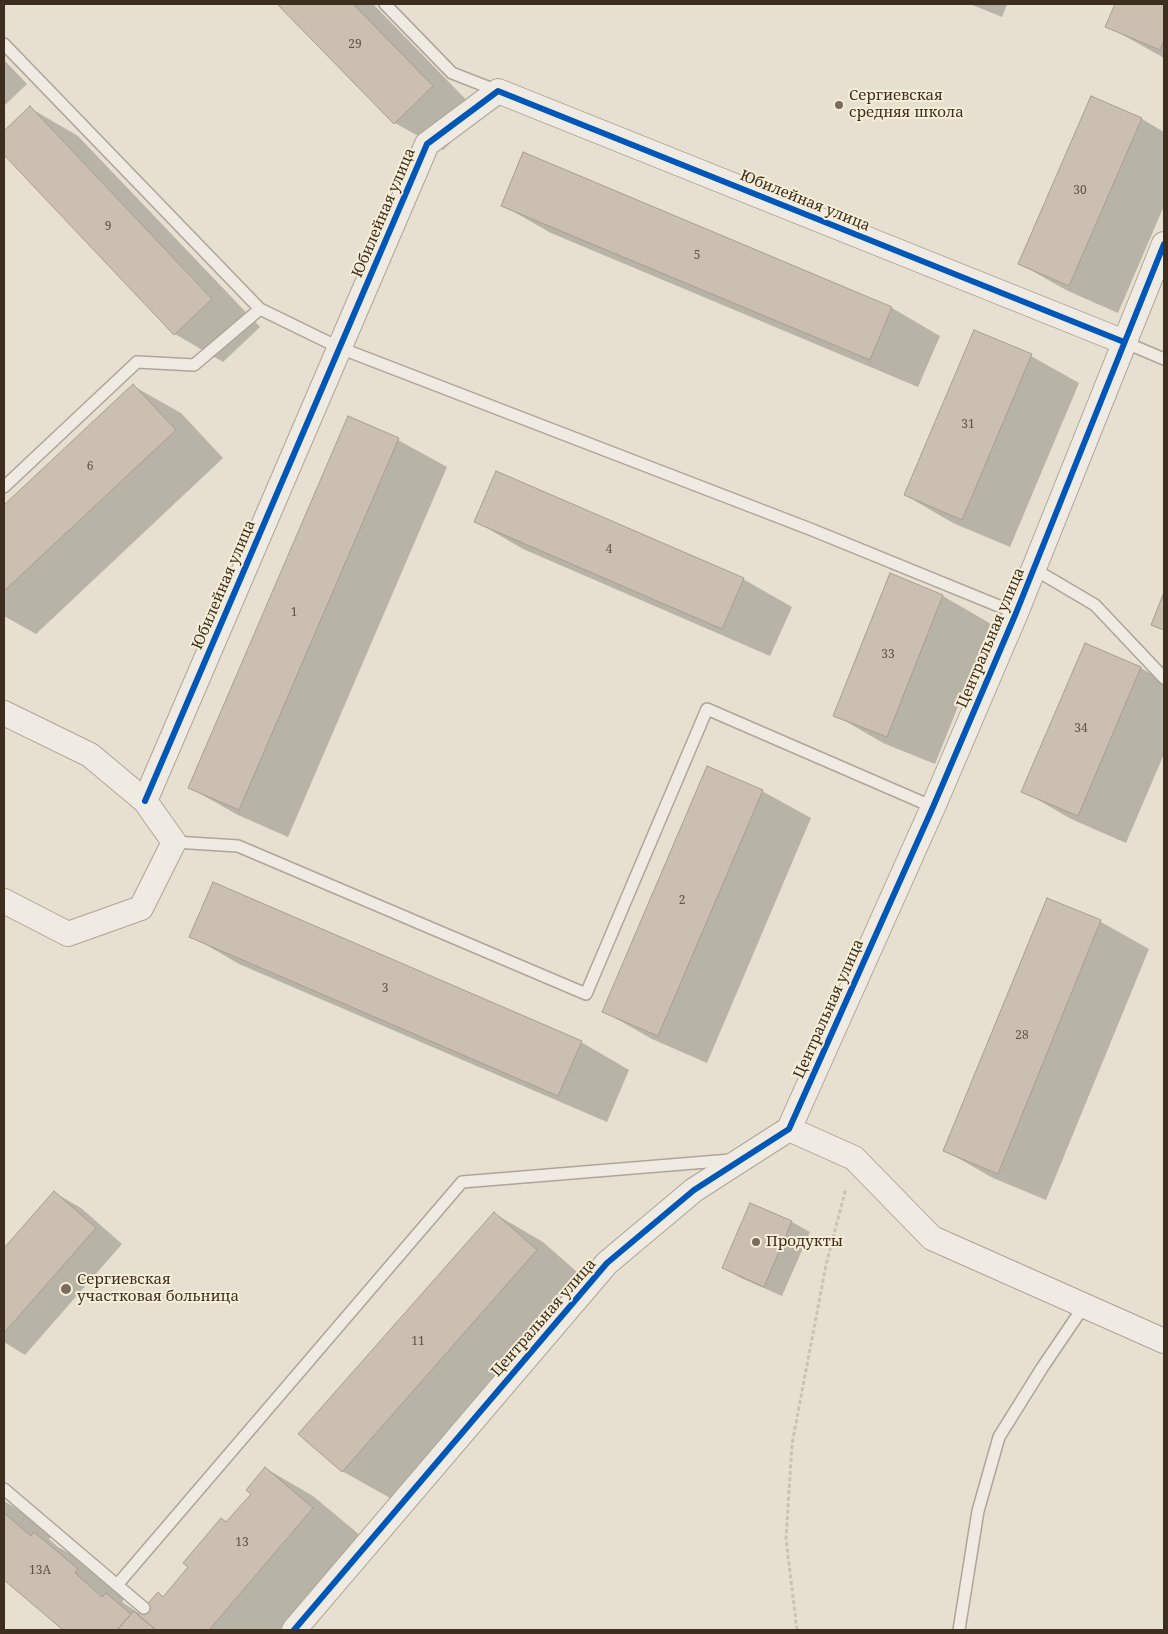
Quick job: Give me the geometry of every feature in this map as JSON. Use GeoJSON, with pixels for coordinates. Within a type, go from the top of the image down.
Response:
{"type":"FeatureCollection","features":[{"type":"Feature","properties":{"kind":"street","name":"Юбилейная улица"},"geometry":{"type":"LineString","coordinates":[[145,801],[427,144],[498,91],[1124,342]]}},
{"type":"Feature","properties":{"kind":"street","name":"Центральная улица"},"geometry":{"type":"LineString","coordinates":[[294,1630],[607,1263],[694,1190],[789,1129],[933,807],[1016,613],[1164,244]]}},
{"type":"Feature","properties":{"kind":"street"},"geometry":{"type":"LineString","coordinates":[[4,713],[90,756],[145,801],[174,842],[141,908],[77,931],[68,934],[4,901]]}},
{"type":"Feature","properties":{"kind":"street"},"geometry":{"type":"LineString","coordinates":[[789,1129],[854,1158],[932,1238],[1164,1341]]}},
{"type":"Feature","properties":{"kind":"lane"},"geometry":{"type":"LineString","coordinates":[[385,4],[452,73],[498,91]]}},
{"type":"Feature","properties":{"kind":"lane"},"geometry":{"type":"LineString","coordinates":[[4,44],[260,309],[340,348],[800,526],[1016,613]]}},
{"type":"Feature","properties":{"kind":"lane"},"geometry":{"type":"LineString","coordinates":[[4,487],[137,362],[194,365],[260,309]]}},
{"type":"Feature","properties":{"kind":"lane"},"geometry":{"type":"LineString","coordinates":[[1124,342],[1164,359]]}},
{"type":"Feature","properties":{"kind":"lane"},"geometry":{"type":"LineString","coordinates":[[1034,569],[1095,605],[1164,678]]}},
{"type":"Feature","properties":{"kind":"lane"},"geometry":{"type":"LineString","coordinates":[[174,842],[238,846],[586,994],[707,710],[933,807]]}},
{"type":"Feature","properties":{"kind":"lane"},"geometry":{"type":"LineString","coordinates":[[117,1585],[462,1182],[741,1160]]}},
{"type":"Feature","properties":{"kind":"lane"},"geometry":{"type":"LineString","coordinates":[[959,1630],[978,1511],[999,1437],[1084,1306]]}},
{"type":"Feature","properties":{"kind":"lane"},"geometry":{"type":"LineString","coordinates":[[4,1489],[144,1608]]}},
{"type":"Feature","properties":{"kind":"path"},"geometry":{"type":"LineString","coordinates":[[797,1630],[786,1539],[792,1444],[826,1265],[854,1158]]}},
{"type":"Feature","properties":{"kind":"building"},"geometry":{"type":"Polygon","coordinates":[[[277,4],[353,4],[433,86],[394,124],[277,4]]]}},
{"type":"Feature","properties":{"kind":"building"},"geometry":{"type":"Polygon","coordinates":[[[1115,4],[1164,4],[1164,40],[1160,50],[1105,27],[1115,4]]]}},
{"type":"Feature","properties":{"kind":"building"},"geometry":{"type":"Polygon","coordinates":[[[1091,96],[1142,118],[1069,286],[1018,264],[1091,96]]]}},
{"type":"Feature","properties":{"kind":"building"},"geometry":{"type":"Polygon","coordinates":[[[30,106],[212,299],[174,335],[4,155],[4,131],[30,106]]]}},
{"type":"Feature","properties":{"kind":"building"},"geometry":{"type":"Polygon","coordinates":[[[523,152],[892,307],[870,360],[501,206],[523,152]]]}},
{"type":"Feature","properties":{"kind":"building"},"geometry":{"type":"Polygon","coordinates":[[[974,330],[1032,354],[962,520],[904,495],[974,330]]]}},
{"type":"Feature","properties":{"kind":"building"},"geometry":{"type":"Polygon","coordinates":[[[133,384],[176,430],[4,591],[4,505],[133,384]]]}},
{"type":"Feature","properties":{"kind":"building"},"geometry":{"type":"Polygon","coordinates":[[[348,416],[399,438],[239,810],[188,788],[348,416]]]}},
{"type":"Feature","properties":{"kind":"building"},"geometry":{"type":"Polygon","coordinates":[[[496,471],[744,578],[722,629],[474,522],[496,471]]]}},
{"type":"Feature","properties":{"kind":"building"},"geometry":{"type":"Polygon","coordinates":[[[890,573],[943,595],[887,737],[833,716],[890,573]]]}},
{"type":"Feature","properties":{"kind":"building"},"geometry":{"type":"Polygon","coordinates":[[[1164,592],[1164,630],[1151,625],[1164,592]]]}},
{"type":"Feature","properties":{"kind":"building"},"geometry":{"type":"Polygon","coordinates":[[[1085,643],[1141,667],[1078,816],[1021,792],[1085,643]]]}},
{"type":"Feature","properties":{"kind":"building"},"geometry":{"type":"Polygon","coordinates":[[[707,766],[763,790],[658,1036],[602,1012],[707,766]]]}},
{"type":"Feature","properties":{"kind":"building"},"geometry":{"type":"Polygon","coordinates":[[[213,882],[582,1041],[558,1096],[189,937],[213,882]]]}},
{"type":"Feature","properties":{"kind":"building"},"geometry":{"type":"Polygon","coordinates":[[[1047,898],[1101,920],[998,1174],[943,1151],[1047,898]]]}},
{"type":"Feature","properties":{"kind":"building"},"geometry":{"type":"Polygon","coordinates":[[[54,1191],[96,1228],[4,1333],[4,1248],[54,1191]]]}},
{"type":"Feature","properties":{"kind":"building"},"geometry":{"type":"Polygon","coordinates":[[[750,1203],[792,1221],[764,1287],[722,1268],[750,1203]]]}},
{"type":"Feature","properties":{"kind":"building"},"geometry":{"type":"Polygon","coordinates":[[[494,1212],[537,1250],[342,1472],[298,1434],[494,1212]]]}},
{"type":"Feature","properties":{"kind":"building"},"geometry":{"type":"Polygon","coordinates":[[[265,1467],[313,1508],[209,1630],[156,1630],[138,1615],[158,1592],[163,1597],[188,1567],[183,1563],[221,1518],[226,1522],[251,1494],[246,1490],[265,1467]]]}},
{"type":"Feature","properties":{"kind":"building"},"geometry":{"type":"Polygon","coordinates":[[[4,1513],[31,1536],[34,1532],[78,1569],[75,1573],[102,1597],[106,1593],[131,1614],[117,1630],[63,1630],[4,1580],[4,1513]]]}},
{"type":"Feature","properties":{"kind":"building"},"geometry":{"type":"Polygon","coordinates":[[[134,1611],[138,1615],[156,1630],[117,1630],[134,1611]]]}},
{"type":"Feature","properties":{"kind":"cycle path"},"geometry":{"type":"LineString","coordinates":[[145,801],[427,144],[498,91],[1124,342]]}},
{"type":"Feature","properties":{"kind":"cycle path"},"geometry":{"type":"LineString","coordinates":[[294,1630],[607,1263],[694,1190],[789,1129],[933,807],[1016,613],[1164,244]]}},
{"type":"Feature","properties":{"kind":"place","name":"Сергиевская средняя школа"},"geometry":{"type":"Point","coordinates":[839,105]}},
{"type":"Feature","properties":{"kind":"place","name":"Продукты"},"geometry":{"type":"Point","coordinates":[756,1242]}},
{"type":"Feature","properties":{"kind":"place","name":"Сергиевская участковая больница"},"geometry":{"type":"Point","coordinates":[66,1289]}}]}
